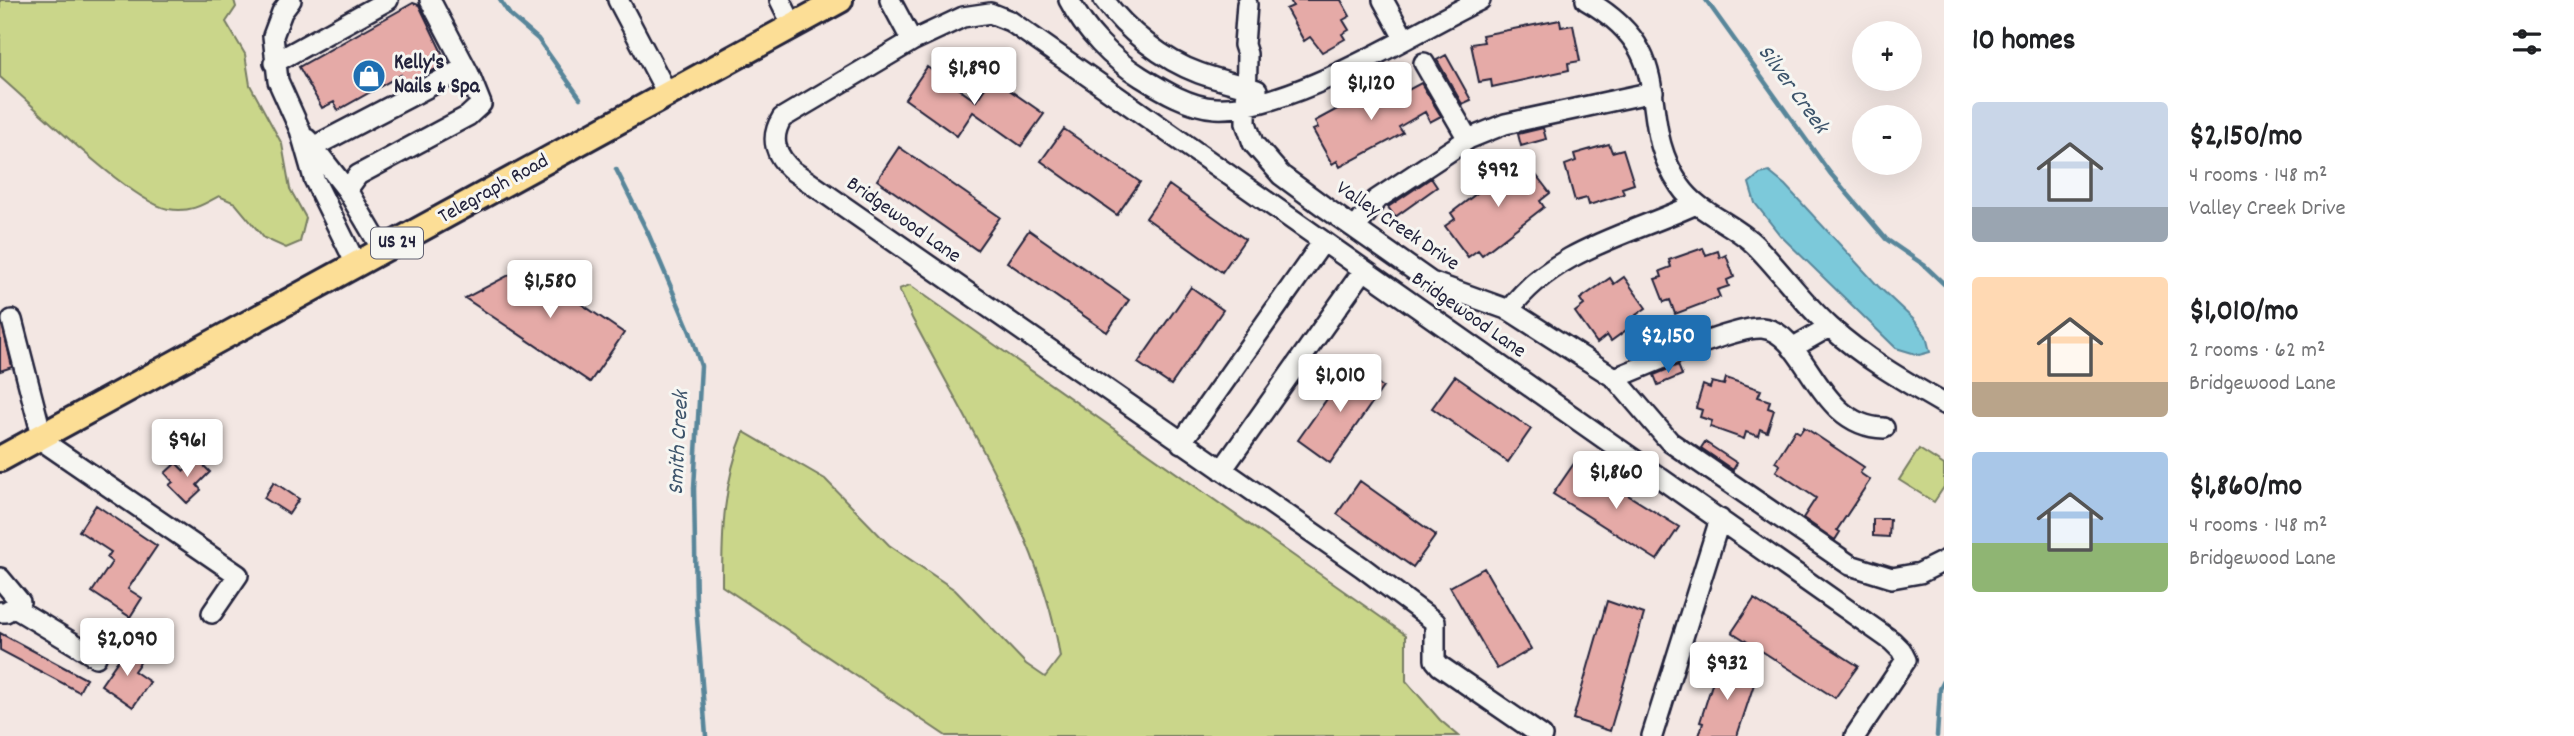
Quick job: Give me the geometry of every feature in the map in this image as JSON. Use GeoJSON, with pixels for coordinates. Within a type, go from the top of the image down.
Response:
{"type":"FeatureCollection","features":[{"type":"Feature","properties":{"kind":"main road","name":"Telegraph Road"},"geometry":{"type":"LineString","coordinates":[[0,459],[840,0]]}},
{"type":"Feature","properties":{"kind":"street"},"geometry":{"type":"LineString","coordinates":[[291,0],[282,12],[273,36],[278,81],[300,130],[314,179],[357,266]]}},
{"type":"Feature","properties":{"kind":"street"},"geometry":{"type":"LineString","coordinates":[[274,63],[388,0]]}},
{"type":"Feature","properties":{"kind":"street"},"geometry":{"type":"LineString","coordinates":[[347,190],[358,174],[468,116],[481,104],[430,0]]}},
{"type":"Feature","properties":{"kind":"street"},"geometry":{"type":"LineString","coordinates":[[618,0],[668,95]]}},
{"type":"Feature","properties":{"kind":"street"},"geometry":{"type":"LineString","coordinates":[[780,0],[793,26]]}},
{"type":"Feature","properties":{"kind":"street"},"geometry":{"type":"LineString","coordinates":[[890,0],[912,41]]}},
{"type":"Feature","properties":{"kind":"street"},"geometry":{"type":"LineString","coordinates":[[1104,0],[1128,27],[1181,64],[1245,95],[1278,97],[1330,77],[1480,0]]}},
{"type":"Feature","properties":{"kind":"street"},"geometry":{"type":"LineString","coordinates":[[1383,0],[1404,38]]}},
{"type":"Feature","properties":{"kind":"street"},"geometry":{"type":"LineString","coordinates":[[1586,0],[1616,20],[1633,38],[1647,63],[1666,159],[1679,185],[1696,204],[1755,244],[1829,327],[1886,371],[1944,404]]}},
{"type":"Feature","properties":{"kind":"street"},"geometry":{"type":"LineString","coordinates":[[1075,2],[1124,66],[1153,84],[1183,99],[1213,108],[1245,95]]}},
{"type":"Feature","properties":{"kind":"street","name":"Valley Creek Drive"},"geometry":{"type":"LineString","coordinates":[[1247,4],[1246,122],[1253,143],[1268,163],[1431,282],[1508,310],[1615,378],[1670,442],[1850,565],[1892,578],[1920,573],[1944,561]]}},
{"type":"Feature","properties":{"kind":"street","name":"Bridgewood Lane"},"geometry":{"type":"LineString","coordinates":[[1542,736],[1440,666],[1435,660],[1435,622],[1362,567],[793,172],[779,156],[774,138],[782,118],[912,41],[976,14],[990,13],[1010,21],[1322,243],[1720,519],[1901,650],[1906,660],[1855,736]]}},
{"type":"Feature","properties":{"kind":"street"},"geometry":{"type":"LineString","coordinates":[[1424,63],[1468,139]]}},
{"type":"Feature","properties":{"kind":"street"},"geometry":{"type":"LineString","coordinates":[[313,147],[455,73],[468,74]]}},
{"type":"Feature","properties":{"kind":"street"},"geometry":{"type":"LineString","coordinates":[[1356,228],[1376,200],[1468,139],[1504,124],[1653,92]]}},
{"type":"Feature","properties":{"kind":"street"},"geometry":{"type":"LineString","coordinates":[[300,130],[347,190],[383,251]]}},
{"type":"Feature","properties":{"kind":"street"},"geometry":{"type":"LineString","coordinates":[[1508,310],[1538,276],[1574,254],[1696,204]]}},
{"type":"Feature","properties":{"kind":"street"},"geometry":{"type":"LineString","coordinates":[[1181,443],[1322,243]]}},
{"type":"Feature","properties":{"kind":"street"},"geometry":{"type":"LineString","coordinates":[[1222,470],[1363,271]]}},
{"type":"Feature","properties":{"kind":"street"},"geometry":{"type":"LineString","coordinates":[[12,320],[40,437],[238,575],[212,612]]}},
{"type":"Feature","properties":{"kind":"street"},"geometry":{"type":"LineString","coordinates":[[1792,348],[1829,327]]}},
{"type":"Feature","properties":{"kind":"street"},"geometry":{"type":"LineString","coordinates":[[1615,378],[1712,341],[1762,328],[1778,334],[1792,348],[1832,404],[1872,428],[1884,428]]}},
{"type":"Feature","properties":{"kind":"street"},"geometry":{"type":"LineString","coordinates":[[1652,736],[1720,519]]}},
{"type":"Feature","properties":{"kind":"street"},"geometry":{"type":"LineString","coordinates":[[0,578],[20,602],[7,609]]}},
{"type":"Feature","properties":{"kind":"street"},"geometry":{"type":"LineString","coordinates":[[7,609],[96,657]]}},
{"type":"Feature","properties":{"kind":"green space"},"geometry":{"type":"Polygon","coordinates":[[[0,0],[234,0],[236,7],[226,22],[245,54],[250,85],[282,144],[290,189],[306,218],[300,242],[286,248],[264,238],[235,203],[219,196],[189,209],[168,209],[151,202],[107,171],[0,77],[0,0]]]}},
{"type":"Feature","properties":{"kind":"green space"},"geometry":{"type":"Polygon","coordinates":[[[910,285],[1406,635],[1406,681],[1440,720],[1459,736],[946,736],[722,586],[723,527],[728,489],[744,432],[825,479],[889,545],[955,590],[1026,664],[1045,677],[1060,657],[1038,571],[1000,483],[899,289],[910,285]]]}},
{"type":"Feature","properties":{"kind":"green space"},"geometry":{"type":"Polygon","coordinates":[[[1919,449],[1944,465],[1944,487],[1934,502],[1899,480],[1919,449]]]}},
{"type":"Feature","properties":{"kind":"water"},"geometry":{"type":"Polygon","coordinates":[[[1769,172],[1785,185],[1878,286],[1914,320],[1926,336],[1930,352],[1919,355],[1896,348],[1780,235],[1755,203],[1749,183],[1760,174],[1769,172]]]}},
{"type":"Feature","properties":{"kind":"building"},"geometry":{"type":"Polygon","coordinates":[[[1290,0],[1341,0],[1350,16],[1343,20],[1349,30],[1342,34],[1345,39],[1322,52],[1310,37],[1304,41],[1286,9],[1293,6],[1290,0]]]}},
{"type":"Feature","properties":{"kind":"building"},"geometry":{"type":"Polygon","coordinates":[[[413,3],[419,5],[447,63],[406,85],[401,75],[338,110],[334,102],[322,108],[299,67],[413,3]]]}},
{"type":"Feature","properties":{"kind":"building"},"geometry":{"type":"Polygon","coordinates":[[[1560,20],[1561,27],[1573,25],[1580,61],[1568,63],[1569,70],[1492,87],[1491,80],[1479,82],[1471,44],[1484,42],[1482,35],[1560,20]]]}},
{"type":"Feature","properties":{"kind":"building"},"geometry":{"type":"Polygon","coordinates":[[[1446,55],[1471,100],[1462,104],[1437,60],[1446,55]]]}},
{"type":"Feature","properties":{"kind":"building"},"geometry":{"type":"Polygon","coordinates":[[[927,67],[976,101],[992,78],[1044,114],[1021,146],[973,112],[957,136],[905,99],[927,67]]]}},
{"type":"Feature","properties":{"kind":"building"},"geometry":{"type":"Polygon","coordinates":[[[1421,83],[1441,116],[1430,122],[1425,112],[1399,127],[1403,133],[1391,140],[1340,167],[1337,161],[1332,164],[1313,130],[1318,128],[1315,121],[1378,87],[1381,94],[1392,88],[1397,96],[1421,83]]]}},
{"type":"Feature","properties":{"kind":"building"},"geometry":{"type":"Polygon","coordinates":[[[1543,128],[1546,139],[1521,146],[1518,134],[1543,128]]]}},
{"type":"Feature","properties":{"kind":"building"},"geometry":{"type":"Polygon","coordinates":[[[1064,129],[1140,182],[1117,215],[1041,161],[1064,129]]]}},
{"type":"Feature","properties":{"kind":"building"},"geometry":{"type":"Polygon","coordinates":[[[1609,144],[1612,152],[1623,149],[1634,184],[1622,188],[1624,194],[1589,205],[1587,198],[1575,201],[1565,165],[1576,161],[1574,154],[1609,144]]]}},
{"type":"Feature","properties":{"kind":"building"},"geometry":{"type":"Polygon","coordinates":[[[899,147],[1000,217],[977,250],[877,180],[899,147]]]}},
{"type":"Feature","properties":{"kind":"building"},"geometry":{"type":"Polygon","coordinates":[[[1523,158],[1550,193],[1540,201],[1544,207],[1482,255],[1478,250],[1468,257],[1445,226],[1455,219],[1451,213],[1523,158]]]}},
{"type":"Feature","properties":{"kind":"building"},"geometry":{"type":"Polygon","coordinates":[[[1431,178],[1437,187],[1395,217],[1388,207],[1431,178]]]}},
{"type":"Feature","properties":{"kind":"building"},"geometry":{"type":"Polygon","coordinates":[[[1169,185],[1245,239],[1222,272],[1146,218],[1169,185]]]}},
{"type":"Feature","properties":{"kind":"building"},"geometry":{"type":"Polygon","coordinates":[[[1029,230],[1129,300],[1107,332],[1007,262],[1029,230]]]}},
{"type":"Feature","properties":{"kind":"building"},"geometry":{"type":"Polygon","coordinates":[[[1703,248],[1706,255],[1718,251],[1720,258],[1726,255],[1734,277],[1727,280],[1729,286],[1717,290],[1720,297],[1675,314],[1670,300],[1664,302],[1655,279],[1662,277],[1660,271],[1671,267],[1669,260],[1703,248]]]}},
{"type":"Feature","properties":{"kind":"building"},"geometry":{"type":"Polygon","coordinates":[[[530,264],[539,270],[536,273],[624,333],[590,382],[465,298],[530,264]]]}},
{"type":"Feature","properties":{"kind":"building"},"geometry":{"type":"Polygon","coordinates":[[[1624,277],[1646,308],[1636,315],[1640,320],[1611,341],[1607,335],[1597,343],[1575,312],[1584,305],[1580,299],[1610,278],[1614,284],[1624,277]]]}},
{"type":"Feature","properties":{"kind":"building"},"geometry":{"type":"Polygon","coordinates":[[[1191,287],[1223,310],[1171,385],[1138,363],[1191,287]]]}},
{"type":"Feature","properties":{"kind":"building"},"geometry":{"type":"Polygon","coordinates":[[[0,314],[12,367],[0,371],[0,314]]]}},
{"type":"Feature","properties":{"kind":"building"},"geometry":{"type":"Polygon","coordinates":[[[1351,365],[1383,387],[1330,463],[1298,440],[1351,365]]]}},
{"type":"Feature","properties":{"kind":"building"},"geometry":{"type":"Polygon","coordinates":[[[1678,365],[1682,375],[1658,385],[1654,375],[1678,365]]]}},
{"type":"Feature","properties":{"kind":"building"},"geometry":{"type":"Polygon","coordinates":[[[1455,376],[1531,429],[1508,462],[1432,408],[1455,376]]]}},
{"type":"Feature","properties":{"kind":"building"},"geometry":{"type":"Polygon","coordinates":[[[1726,378],[1761,390],[1758,397],[1770,401],[1768,408],[1774,410],[1767,432],[1760,429],[1758,436],[1746,432],[1744,439],[1710,427],[1712,421],[1700,417],[1702,410],[1696,408],[1703,385],[1710,388],[1712,382],[1724,385],[1726,378]]]}},
{"type":"Feature","properties":{"kind":"building"},"geometry":{"type":"Polygon","coordinates":[[[1804,427],[1864,467],[1860,473],[1870,480],[1837,530],[1840,532],[1835,540],[1803,518],[1816,498],[1776,471],[1780,465],[1775,462],[1795,430],[1800,433],[1804,427]]]}},
{"type":"Feature","properties":{"kind":"building"},"geometry":{"type":"Polygon","coordinates":[[[1705,442],[1737,463],[1733,470],[1701,448],[1705,442]]]}},
{"type":"Feature","properties":{"kind":"building"},"geometry":{"type":"Polygon","coordinates":[[[196,458],[210,472],[197,485],[201,490],[187,503],[169,485],[173,482],[165,473],[176,463],[184,471],[196,458]]]}},
{"type":"Feature","properties":{"kind":"building"},"geometry":{"type":"Polygon","coordinates":[[[1575,462],[1679,527],[1657,560],[1553,494],[1575,462]]]}},
{"type":"Feature","properties":{"kind":"building"},"geometry":{"type":"Polygon","coordinates":[[[1360,481],[1436,535],[1413,567],[1337,514],[1360,481]]]}},
{"type":"Feature","properties":{"kind":"building"},"geometry":{"type":"Polygon","coordinates":[[[274,482],[299,499],[289,514],[264,498],[274,482]]]}},
{"type":"Feature","properties":{"kind":"building"},"geometry":{"type":"Polygon","coordinates":[[[96,505],[157,546],[128,589],[142,598],[130,617],[92,592],[112,562],[107,558],[111,552],[79,531],[96,505]]]}},
{"type":"Feature","properties":{"kind":"building"},"geometry":{"type":"Polygon","coordinates":[[[1873,519],[1890,519],[1889,537],[1873,536],[1873,519]]]}},
{"type":"Feature","properties":{"kind":"building"},"geometry":{"type":"Polygon","coordinates":[[[1484,568],[1531,649],[1497,669],[1450,587],[1484,568]]]}},
{"type":"Feature","properties":{"kind":"building"},"geometry":{"type":"Polygon","coordinates":[[[1754,599],[1858,666],[1835,698],[1732,632],[1754,599]]]}},
{"type":"Feature","properties":{"kind":"building"},"geometry":{"type":"Polygon","coordinates":[[[1607,601],[1644,614],[1610,731],[1573,719],[1607,601]]]}},
{"type":"Feature","properties":{"kind":"building"},"geometry":{"type":"Polygon","coordinates":[[[0,633],[86,679],[79,692],[0,650],[0,633]]]}},
{"type":"Feature","properties":{"kind":"building"},"geometry":{"type":"Polygon","coordinates":[[[128,646],[144,657],[134,671],[150,682],[133,707],[101,685],[128,646]]]}},
{"type":"Feature","properties":{"kind":"building"},"geometry":{"type":"Polygon","coordinates":[[[1719,662],[1757,675],[1737,736],[1699,736],[1703,723],[1700,722],[1719,662]]]}},
{"type":"Feature","properties":{"kind":"waterway","name":"Smith Creek"},"geometry":{"type":"LineString","coordinates":[[500,0],[510,15],[538,39],[580,98]]}},
{"type":"Feature","properties":{"kind":"waterway","name":"Silver Creek"},"geometry":{"type":"LineString","coordinates":[[1706,0],[1830,173],[1886,239],[1924,265],[1944,284]]}},
{"type":"Feature","properties":{"kind":"waterway","name":"Smith Creek"},"geometry":{"type":"LineString","coordinates":[[616,169],[648,233],[690,332],[701,366],[694,488],[696,605],[706,736]]}},
{"type":"Feature","properties":{"kind":"waterway","name":"Silver Creek"},"geometry":{"type":"LineString","coordinates":[[1937,736],[1940,689],[1944,681]]}},
{"type":"Feature","properties":{"kind":"place","name":"Kelly's Nails & Spa"},"geometry":{"type":"Point","coordinates":[369,76]}}]}
